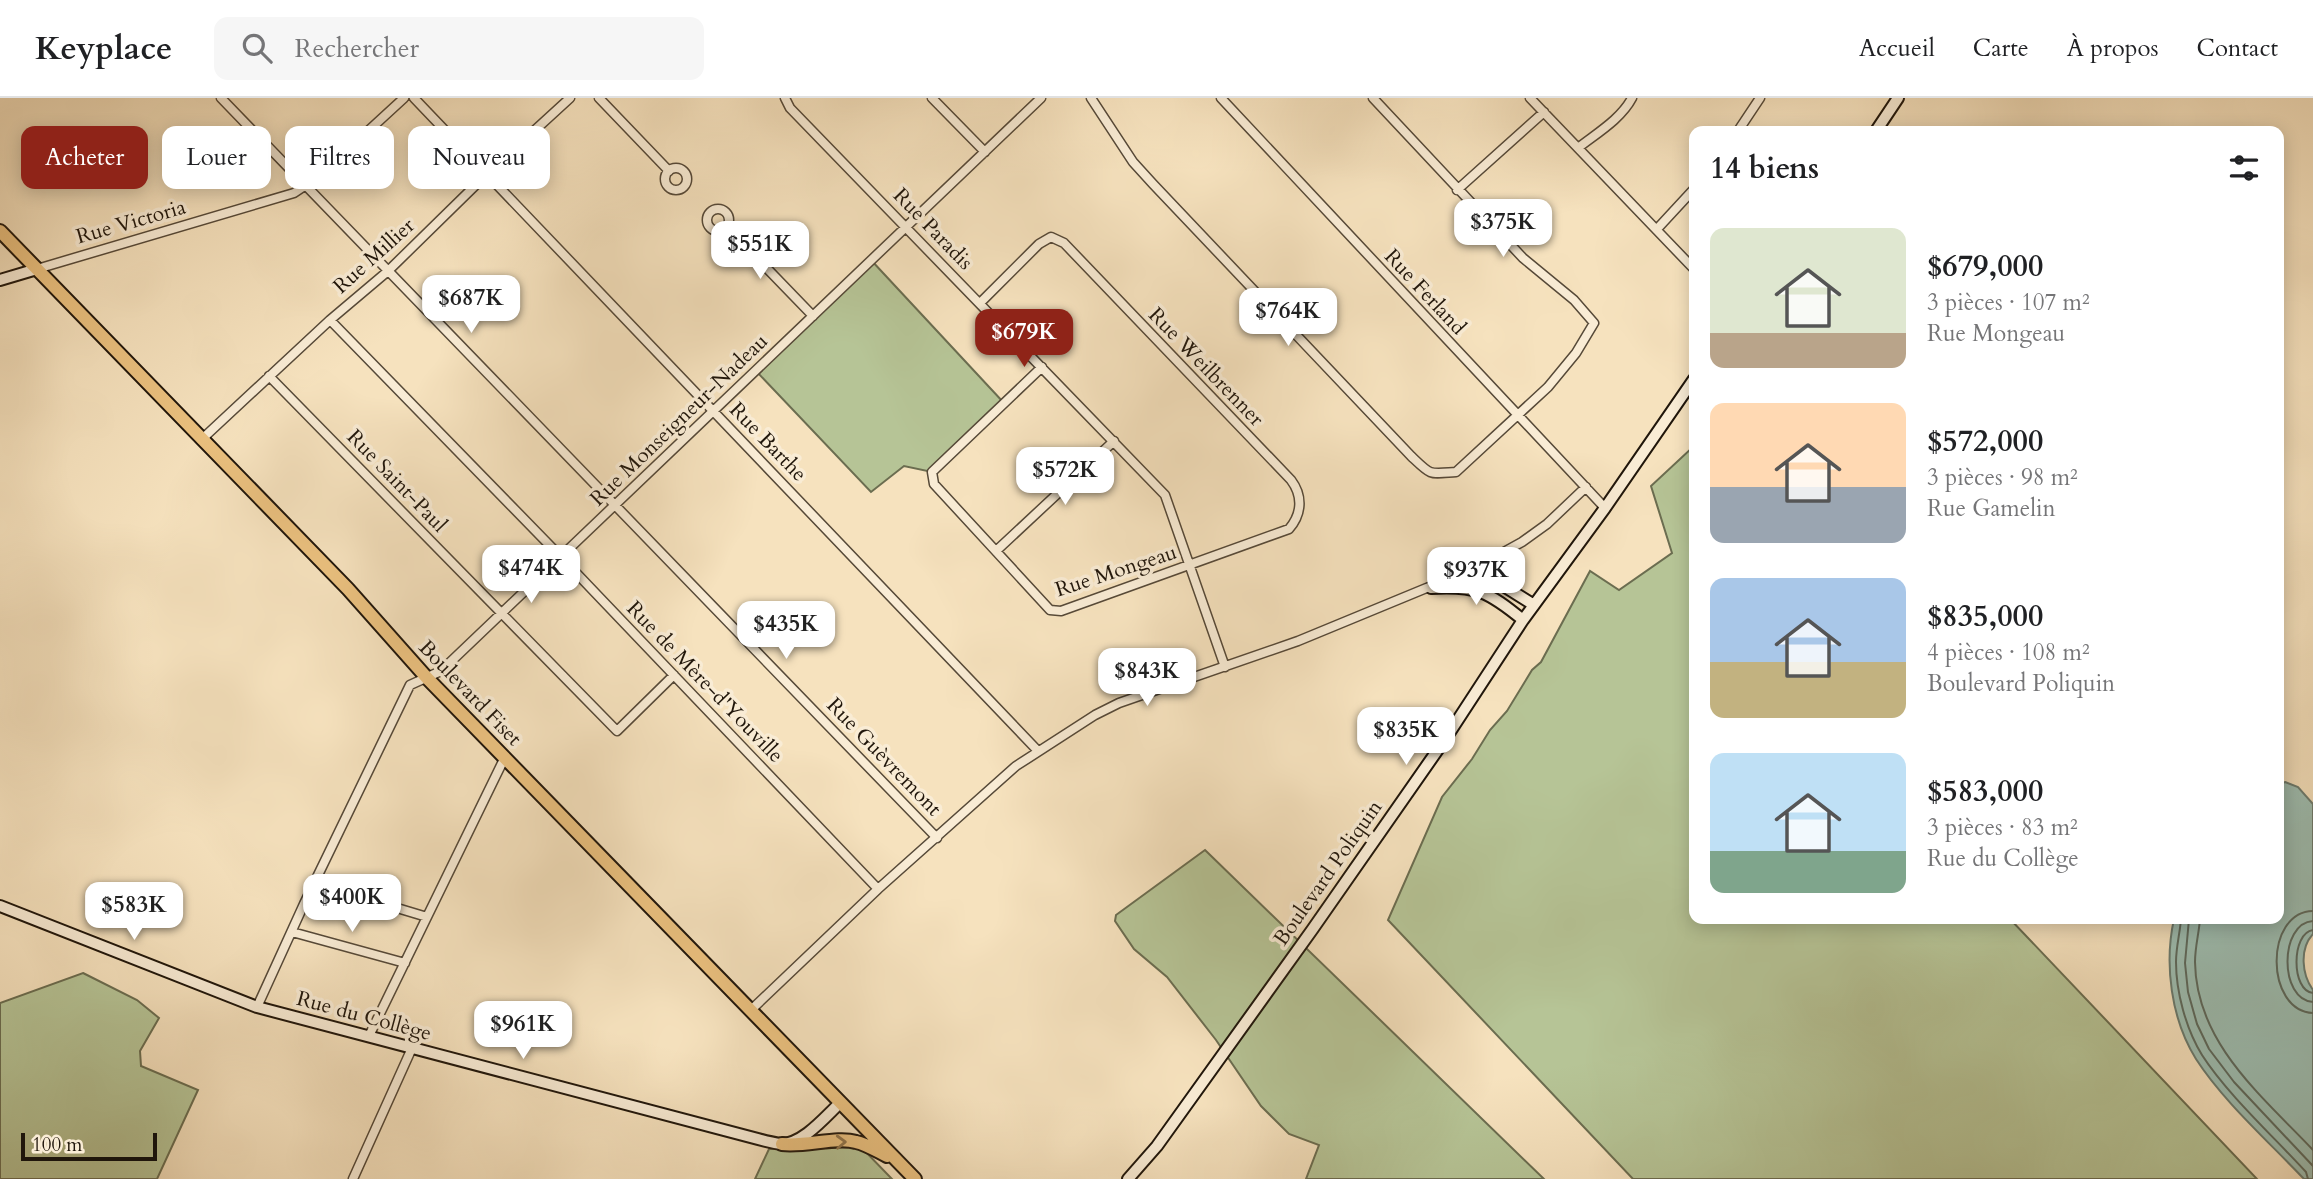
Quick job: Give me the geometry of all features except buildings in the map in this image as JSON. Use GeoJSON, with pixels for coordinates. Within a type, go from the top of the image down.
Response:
{"type":"FeatureCollection","features":[{"type":"Feature","properties":{"kind":"main road","name":"Boulevard Fiset"},"geometry":{"type":"LineString","coordinates":[[0,231],[201,439],[229,464],[348,589],[427,678],[915,1179]]}},
{"type":"Feature","properties":{"kind":"main road"},"geometry":{"type":"LineString","coordinates":[[782,1144],[798,1146],[842,1140],[856,1142],[896,1160]]}},
{"type":"Feature","properties":{"kind":"street","name":"Rue Guèvremont"},"geometry":{"type":"LineString","coordinates":[[221,98],[285,165]]}},
{"type":"Feature","properties":{"kind":"street","name":"Rue Victoria"},"geometry":{"type":"LineString","coordinates":[[372,126],[404,98]]}},
{"type":"Feature","properties":{"kind":"street","name":"Rue Barthe"},"geometry":{"type":"LineString","coordinates":[[414,98],[441,126]]}},
{"type":"Feature","properties":{"kind":"street","name":"Rue Millier"},"geometry":{"type":"LineString","coordinates":[[539,126],[570,98]]}},
{"type":"Feature","properties":{"kind":"street"},"geometry":{"type":"LineString","coordinates":[[599,98],[669,171]]}},
{"type":"Feature","properties":{"kind":"street","name":"Rue Paradis"},"geometry":{"type":"LineString","coordinates":[[785,98],[790,108],[1165,495],[1225,667]]}},
{"type":"Feature","properties":{"kind":"street"},"geometry":{"type":"LineString","coordinates":[[932,98],[985,152]]}},
{"type":"Feature","properties":{"kind":"street","name":"Rue Monseigneur-Nadeau"},"geometry":{"type":"LineString","coordinates":[[257,1007],[411,685],[441,671],[1041,98]]}},
{"type":"Feature","properties":{"kind":"street"},"geometry":{"type":"LineString","coordinates":[[1091,98],[1133,162],[1426,472],[1456,472],[1555,379],[1576,353],[1594,323],[1582,307],[1523,258],[1373,98]]}},
{"type":"Feature","properties":{"kind":"street","name":"Rue Ferland"},"geometry":{"type":"LineString","coordinates":[[1221,98],[1605,509]]}},
{"type":"Feature","properties":{"kind":"street"},"geometry":{"type":"LineString","coordinates":[[1531,98],[1689,264]]}},
{"type":"Feature","properties":{"kind":"street"},"geometry":{"type":"LineString","coordinates":[[1578,148],[1610,124],[1629,105],[1632,98]]}},
{"type":"Feature","properties":{"kind":"street"},"geometry":{"type":"LineString","coordinates":[[1741,126],[1760,98]]}},
{"type":"Feature","properties":{"kind":"street"},"geometry":{"type":"LineString","coordinates":[[1879,126],[1898,98]]}},
{"type":"Feature","properties":{"kind":"street"},"geometry":{"type":"LineString","coordinates":[[1457,190],[1544,112]]}},
{"type":"Feature","properties":{"kind":"street","name":"Rue Victoria"},"geometry":{"type":"LineString","coordinates":[[0,280],[271,201],[300,189]]}},
{"type":"Feature","properties":{"kind":"street","name":"Rue Guèvremont"},"geometry":{"type":"LineString","coordinates":[[308,189],[937,838]]}},
{"type":"Feature","properties":{"kind":"street","name":"Rue Millier"},"geometry":{"type":"LineString","coordinates":[[201,439],[330,320],[388,271],[472,189]]}},
{"type":"Feature","properties":{"kind":"street","name":"Rue Barthe"},"geometry":{"type":"LineString","coordinates":[[501,189],[1038,751]]}},
{"type":"Feature","properties":{"kind":"street"},"geometry":{"type":"LineString","coordinates":[[1657,229],[1689,194]]}},
{"type":"Feature","properties":{"kind":"street"},"geometry":{"type":"LineString","coordinates":[[727,227],[813,316]]}},
{"type":"Feature","properties":{"kind":"street","name":"Rue Weilbrenner"},"geometry":{"type":"LineString","coordinates":[[980,303],[1040,244],[1051,237],[1064,243],[1298,489],[1300,505],[1297,520],[1289,529],[1191,565]]}},
{"type":"Feature","properties":{"kind":"street","name":"Rue de Mère-d'Youville"},"geometry":{"type":"LineString","coordinates":[[330,320],[561,556],[878,889]]}},
{"type":"Feature","properties":{"kind":"street","name":"Rue Mongeau"},"geometry":{"type":"LineString","coordinates":[[1042,367],[932,472],[934,484],[1050,610],[1061,611],[1191,565]]}},
{"type":"Feature","properties":{"kind":"street","name":"Rue Saint-Paul"},"geometry":{"type":"LineString","coordinates":[[269,376],[617,731],[674,675]]}},
{"type":"Feature","properties":{"kind":"street","name":"Boulevard Poliquin"},"geometry":{"type":"LineString","coordinates":[[1128,1179],[1157,1146],[1312,930],[1446,738],[1523,620],[1605,509],[1689,386]]}},
{"type":"Feature","properties":{"kind":"street"},"geometry":{"type":"LineString","coordinates":[[996,551],[1114,441]]}},
{"type":"Feature","properties":{"kind":"street"},"geometry":{"type":"LineString","coordinates":[[751,1010],[878,889],[1009,772],[1095,715],[1119,703],[1298,641],[1475,568],[1522,542],[1547,524],[1586,487]]}},
{"type":"Feature","properties":{"kind":"street"},"geometry":{"type":"LineString","coordinates":[[1475,568],[1490,595]]}},
{"type":"Feature","properties":{"kind":"street"},"geometry":{"type":"LineString","coordinates":[[1475,568],[1534,605]]}},
{"type":"Feature","properties":{"kind":"street"},"geometry":{"type":"LineString","coordinates":[[1431,588],[1463,587],[1490,595],[1523,620]]}},
{"type":"Feature","properties":{"kind":"street"},"geometry":{"type":"LineString","coordinates":[[369,1036],[505,757]]}},
{"type":"Feature","properties":{"kind":"street"},"geometry":{"type":"LineString","coordinates":[[314,883],[427,917]]}},
{"type":"Feature","properties":{"kind":"street","name":"Rue du Collège"},"geometry":{"type":"LineString","coordinates":[[0,906],[257,1007],[782,1144]]}},
{"type":"Feature","properties":{"kind":"street"},"geometry":{"type":"LineString","coordinates":[[292,932],[405,963]]}},
{"type":"Feature","properties":{"kind":"street"},"geometry":{"type":"LineString","coordinates":[[353,1179],[412,1048]]}},
{"type":"Feature","properties":{"kind":"street"},"geometry":{"type":"LineString","coordinates":[[782,1144],[804,1135],[840,1103]]}},
{"type":"Feature","properties":{"kind":"green space"},"geometry":{"type":"Polygon","coordinates":[[[871,260],[1004,403],[932,472],[904,466],[871,492],[756,371],[871,260]]]}},
{"type":"Feature","properties":{"kind":"green space"},"geometry":{"type":"Polygon","coordinates":[[[1689,451],[1689,924],[2015,924],[2257,1179],[1633,1179],[1388,920],[1442,797],[1472,759],[1490,730],[1507,711],[1532,670],[1541,662],[1590,571],[1619,590],[1672,553],[1651,486],[1689,451]]]}},
{"type":"Feature","properties":{"kind":"green space"},"geometry":{"type":"Polygon","coordinates":[[[1205,850],[1544,1179],[1306,1179],[1319,1145],[1289,1134],[1261,1106],[1216,1040],[1167,977],[1134,949],[1115,921],[1116,915],[1205,850]]]}},
{"type":"Feature","properties":{"kind":"green space"},"geometry":{"type":"Polygon","coordinates":[[[83,973],[137,1000],[159,1018],[140,1051],[141,1066],[198,1090],[157,1179],[0,1179],[0,1003],[83,973]]]}},
{"type":"Feature","properties":{"kind":"green space"},"geometry":{"type":"Polygon","coordinates":[[[860,1146],[892,1179],[755,1179],[769,1149],[860,1146]]]}},
{"type":"Feature","properties":{"kind":"water"},"geometry":{"type":"Polygon","coordinates":[[[2284,782],[2298,787],[2313,804],[2313,934],[2304,954],[2304,970],[2313,990],[2313,1179],[2304,1179],[2233,1106],[2207,1075],[2187,1043],[2181,1027],[2175,1009],[2170,973],[2173,924],[2284,924],[2284,782]]]}}]}
